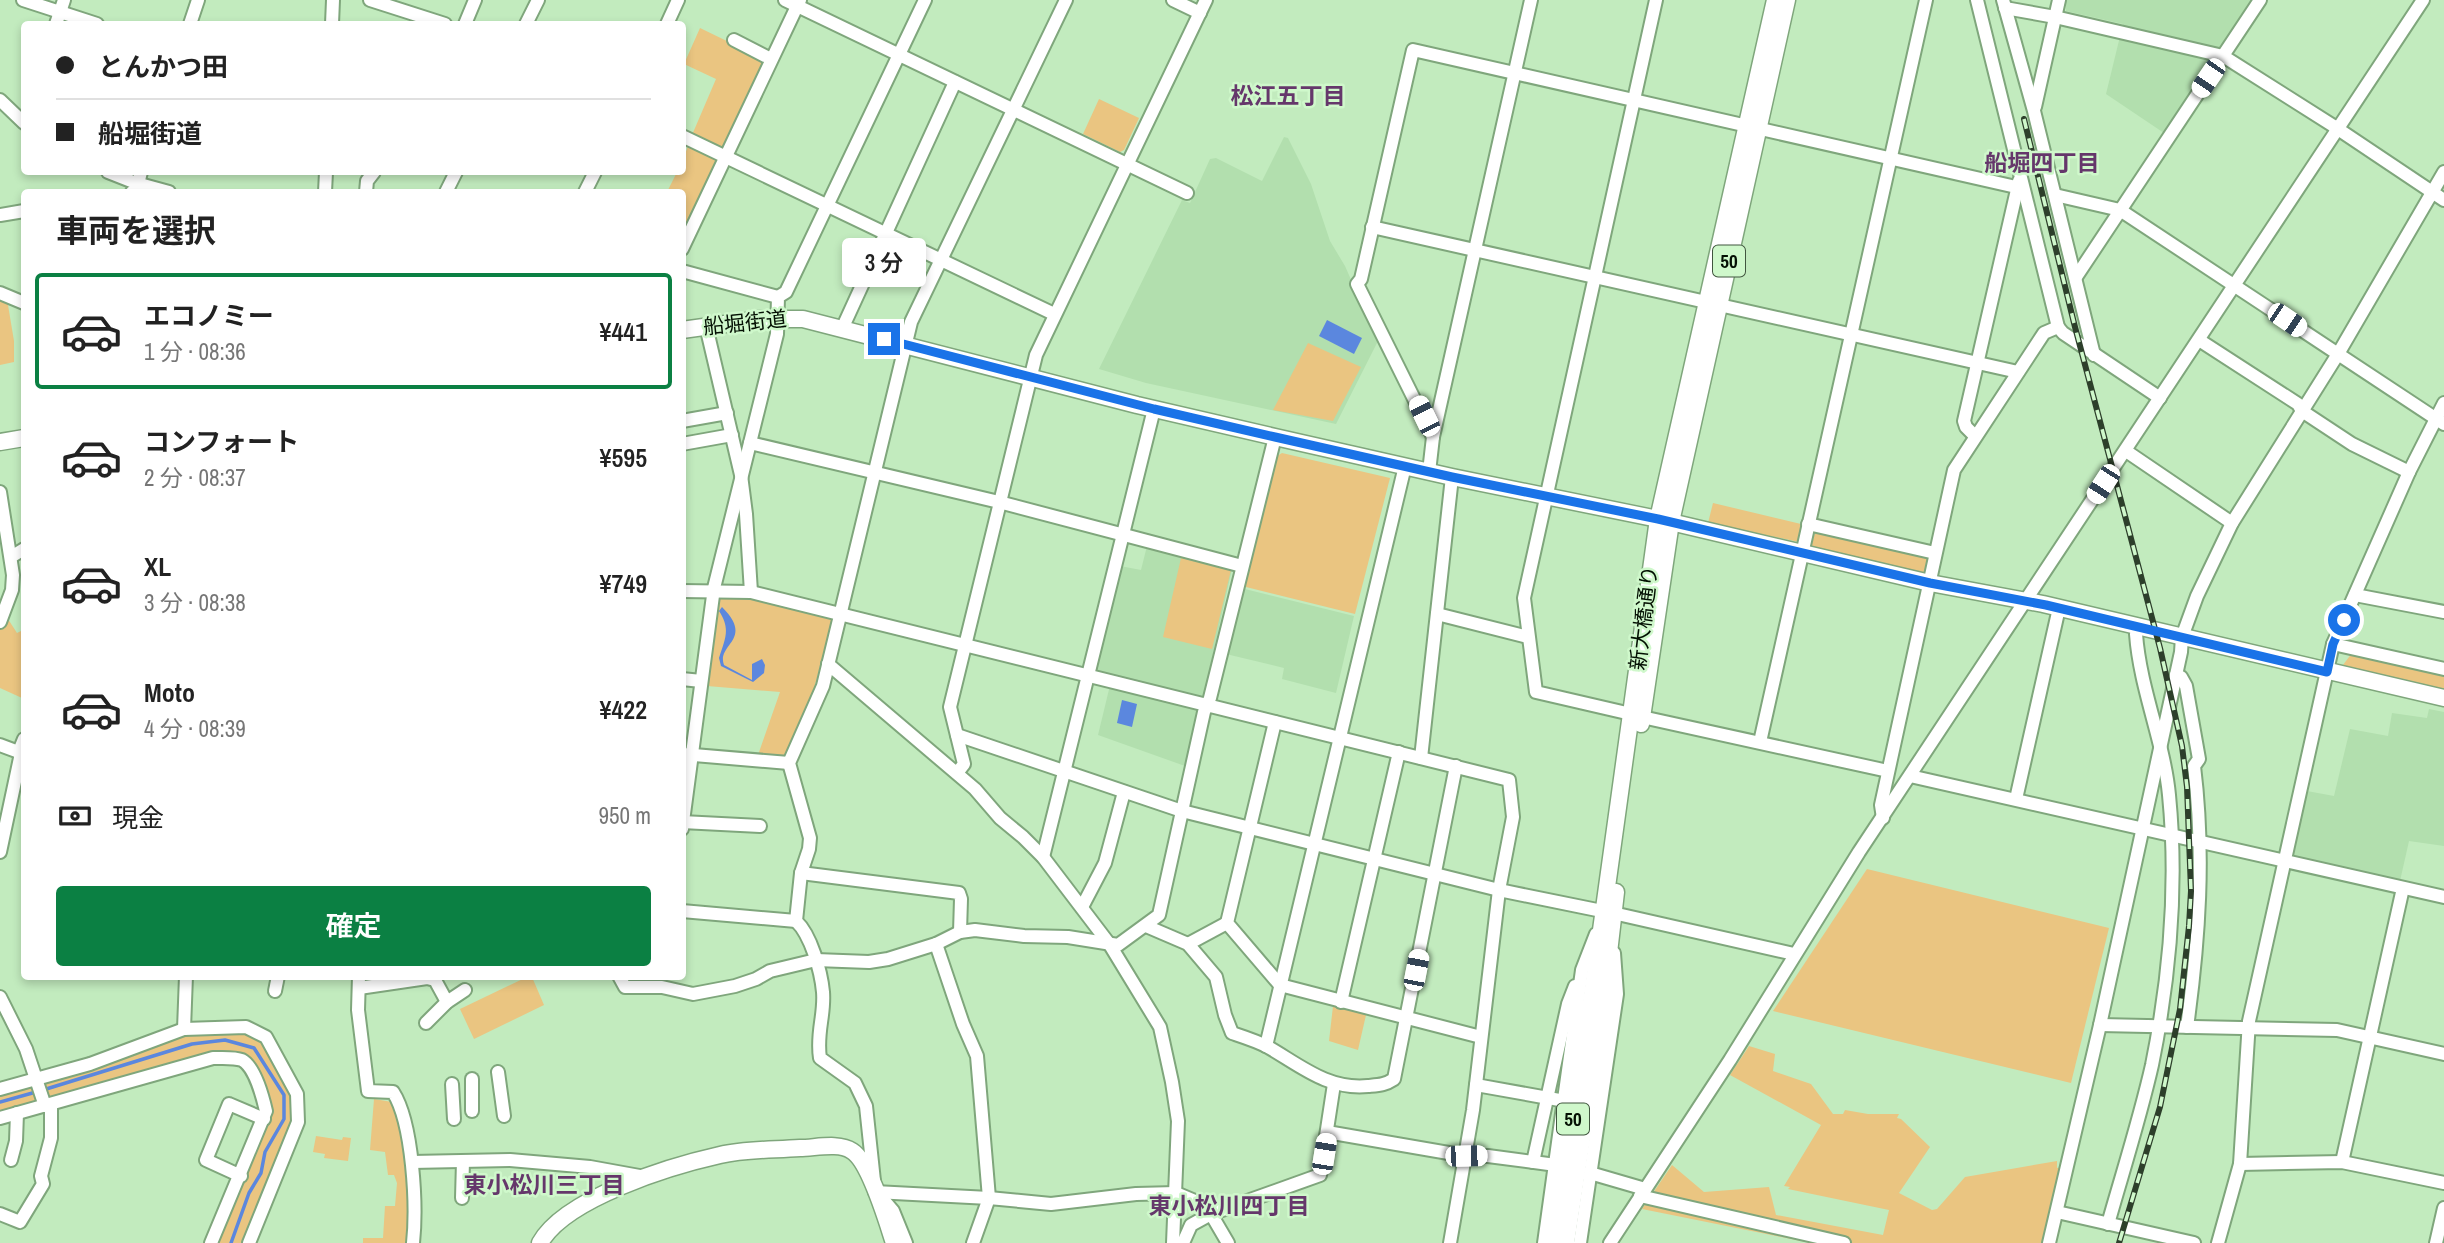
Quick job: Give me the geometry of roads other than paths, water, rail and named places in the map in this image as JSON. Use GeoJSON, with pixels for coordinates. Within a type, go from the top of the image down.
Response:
{"type":"FeatureCollection","features":[{"type":"Feature","properties":{"kind":"main road","name":"新大橋通り"},"geometry":{"type":"LineString","coordinates":[[1753,126],[1775,0]]}},
{"type":"Feature","properties":{"kind":"main road","name":"新大橋通り"},"geometry":{"type":"LineString","coordinates":[[1566,1243],[1607,917],[1664,521],[1753,126],[1787,0]]}},
{"type":"Feature","properties":{"kind":"main road","name":"船堀街道"},"geometry":{"type":"LineString","coordinates":[[686,329],[779,318],[803,318],[1154,409],[1429,472],[1664,521],[1930,583],[2059,608],[2444,698]]}},
{"type":"Feature","properties":{"kind":"main road"},"geometry":{"type":"LineString","coordinates":[[0,442],[21,438]]}},
{"type":"Feature","properties":{"kind":"main road","name":"新大橋通り"},"geometry":{"type":"LineString","coordinates":[[1554,1243],[1598,995]]}},
{"type":"Feature","properties":{"kind":"main road"},"geometry":{"type":"LineString","coordinates":[[540,1243],[549,1231],[570,1214],[616,1188],[645,1177],[740,1151],[840,1147],[856,1154],[869,1175],[894,1243]]}},
{"type":"Feature","properties":{"kind":"street"},"geometry":{"type":"LineString","coordinates":[[23,0],[88,21]]}},
{"type":"Feature","properties":{"kind":"street"},"geometry":{"type":"LineString","coordinates":[[191,21],[198,0]]}},
{"type":"Feature","properties":{"kind":"street"},"geometry":{"type":"LineString","coordinates":[[332,21],[333,0]]}},
{"type":"Feature","properties":{"kind":"street"},"geometry":{"type":"LineString","coordinates":[[370,0],[436,21]]}},
{"type":"Feature","properties":{"kind":"street"},"geometry":{"type":"LineString","coordinates":[[466,21],[475,0]]}},
{"type":"Feature","properties":{"kind":"street"},"geometry":{"type":"LineString","coordinates":[[528,21],[538,0]]}},
{"type":"Feature","properties":{"kind":"street"},"geometry":{"type":"LineString","coordinates":[[668,21],[678,0]]}},
{"type":"Feature","properties":{"kind":"street"},"geometry":{"type":"LineString","coordinates":[[785,0],[799,3],[1013,111],[1187,193]]}},
{"type":"Feature","properties":{"kind":"street"},"geometry":{"type":"LineString","coordinates":[[686,272],[778,297],[786,292],[925,0]]}},
{"type":"Feature","properties":{"kind":"street"},"geometry":{"type":"LineString","coordinates":[[796,921],[801,873],[810,838],[789,763],[823,686],[911,322],[1066,0]]}},
{"type":"Feature","properties":{"kind":"street"},"geometry":{"type":"LineString","coordinates":[[1173,0],[1199,13]]}},
{"type":"Feature","properties":{"kind":"street"},"geometry":{"type":"LineString","coordinates":[[957,773],[964,764],[950,707],[1036,355],[1206,0]]}},
{"type":"Feature","properties":{"kind":"street"},"geometry":{"type":"LineString","coordinates":[[1429,472],[1433,437],[1531,0]]}},
{"type":"Feature","properties":{"kind":"street"},"geometry":{"type":"LineString","coordinates":[[1656,0],[1597,278],[1524,598],[1536,692],[1888,771]]}},
{"type":"Feature","properties":{"kind":"street"},"geometry":{"type":"LineString","coordinates":[[1759,742],[1926,0]]}},
{"type":"Feature","properties":{"kind":"street"},"geometry":{"type":"LineString","coordinates":[[1977,0],[2058,327],[2094,355],[2160,398]]}},
{"type":"Feature","properties":{"kind":"street"},"geometry":{"type":"LineString","coordinates":[[2034,111],[2059,0]]}},
{"type":"Feature","properties":{"kind":"street"},"geometry":{"type":"LineString","coordinates":[[2076,277],[2260,0]]}},
{"type":"Feature","properties":{"kind":"street"},"geometry":{"type":"LineString","coordinates":[[1610,1243],[1730,1060],[1794,954],[1882,818],[2423,0]]}},
{"type":"Feature","properties":{"kind":"street"},"geometry":{"type":"LineString","coordinates":[[686,241],[799,3]]}},
{"type":"Feature","properties":{"kind":"street"},"geometry":{"type":"LineString","coordinates":[[2094,355],[2034,111],[2004,4],[2223,56],[2444,200]]}},
{"type":"Feature","properties":{"kind":"street"},"geometry":{"type":"LineString","coordinates":[[734,40],[771,59]]}},
{"type":"Feature","properties":{"kind":"street"},"geometry":{"type":"LineString","coordinates":[[1433,437],[1357,284],[1361,279],[1413,50],[2016,187]]}},
{"type":"Feature","properties":{"kind":"street"},"geometry":{"type":"LineString","coordinates":[[842,328],[955,82]]}},
{"type":"Feature","properties":{"kind":"street"},"geometry":{"type":"LineString","coordinates":[[0,100],[21,119]]}},
{"type":"Feature","properties":{"kind":"street"},"geometry":{"type":"LineString","coordinates":[[686,137],[1054,314]]}},
{"type":"Feature","properties":{"kind":"street"},"geometry":{"type":"LineString","coordinates":[[2049,1243],[2144,828],[2182,637],[2197,597],[2232,523],[2338,354],[2444,172]]}},
{"type":"Feature","properties":{"kind":"street"},"geometry":{"type":"LineString","coordinates":[[1975,436],[1964,421],[2016,187],[2022,174]]}},
{"type":"Feature","properties":{"kind":"street"},"geometry":{"type":"LineString","coordinates":[[117,175],[159,189]]}},
{"type":"Feature","properties":{"kind":"street"},"geometry":{"type":"LineString","coordinates":[[2055,195],[2120,210],[2440,421]]}},
{"type":"Feature","properties":{"kind":"street"},"geometry":{"type":"LineString","coordinates":[[0,215],[21,212]]}},
{"type":"Feature","properties":{"kind":"street"},"geometry":{"type":"LineString","coordinates":[[1372,227],[2018,372]]}},
{"type":"Feature","properties":{"kind":"street"},"geometry":{"type":"LineString","coordinates":[[0,293],[21,302]]}},
{"type":"Feature","properties":{"kind":"street"},"geometry":{"type":"LineString","coordinates":[[778,297],[779,318],[713,592],[701,681],[687,754],[789,763]]}},
{"type":"Feature","properties":{"kind":"street"},"geometry":{"type":"LineString","coordinates":[[706,326],[741,475],[747,514],[751,592]]}},
{"type":"Feature","properties":{"kind":"street"},"geometry":{"type":"LineString","coordinates":[[1882,818],[1881,805],[1888,771],[1954,470],[2044,333],[2058,327]]}},
{"type":"Feature","properties":{"kind":"street"},"geometry":{"type":"LineString","coordinates":[[2199,340],[2298,404],[2302,411],[2352,444],[2409,472]]}},
{"type":"Feature","properties":{"kind":"street"},"geometry":{"type":"LineString","coordinates":[[2218,1243],[2240,1164],[2249,1028],[2333,644],[2409,472],[2440,421],[2444,403]]}},
{"type":"Feature","properties":{"kind":"street"},"geometry":{"type":"LineString","coordinates":[[1043,857],[1154,409]]}},
{"type":"Feature","properties":{"kind":"street"},"geometry":{"type":"LineString","coordinates":[[686,420],[727,414]]}},
{"type":"Feature","properties":{"kind":"street"},"geometry":{"type":"LineString","coordinates":[[686,443],[733,435]]}},
{"type":"Feature","properties":{"kind":"street"},"geometry":{"type":"LineString","coordinates":[[621,980],[625,987],[663,982],[693,994],[735,986],[770,971],[816,960],[869,962],[888,959],[936,944],[960,932],[975,930],[1024,936],[1068,937],[1110,945],[1118,944],[1160,915],[1207,705],[1275,437]]}},
{"type":"Feature","properties":{"kind":"street"},"geometry":{"type":"LineString","coordinates":[[750,443],[999,502],[1242,566]]}},
{"type":"Feature","properties":{"kind":"street"},"geometry":{"type":"LineString","coordinates":[[2126,451],[2232,523]]}},
{"type":"Feature","properties":{"kind":"street"},"geometry":{"type":"LineString","coordinates":[[1266,1046],[1405,466]]}},
{"type":"Feature","properties":{"kind":"street"},"geometry":{"type":"LineString","coordinates":[[1421,758],[1452,477]]}},
{"type":"Feature","properties":{"kind":"street"},"geometry":{"type":"LineString","coordinates":[[0,492],[11,557],[12,590],[0,622]]}},
{"type":"Feature","properties":{"kind":"street"},"geometry":{"type":"LineString","coordinates":[[1808,524],[1935,553]]}},
{"type":"Feature","properties":{"kind":"street"},"geometry":{"type":"LineString","coordinates":[[11,557],[21,551]]}},
{"type":"Feature","properties":{"kind":"street"},"geometry":{"type":"LineString","coordinates":[[686,591],[751,592],[1509,780],[1514,817],[1499,890],[1476,1085],[1450,1243]]}},
{"type":"Feature","properties":{"kind":"street"},"geometry":{"type":"LineString","coordinates":[[2355,595],[2444,612]]}},
{"type":"Feature","properties":{"kind":"street"},"geometry":{"type":"LineString","coordinates":[[2015,799],[2059,608]]}},
{"type":"Feature","properties":{"kind":"street"},"geometry":{"type":"LineString","coordinates":[[1437,614],[1528,637]]}},
{"type":"Feature","properties":{"kind":"street"},"geometry":{"type":"LineString","coordinates":[[2108,1224],[2142,1104],[2159,1027],[2170,937],[2172,835],[2166,768],[2136,634]]}},
{"type":"Feature","properties":{"kind":"street"},"geometry":{"type":"LineString","coordinates":[[2333,644],[2444,669]]}},
{"type":"Feature","properties":{"kind":"street"},"geometry":{"type":"LineString","coordinates":[[828,664],[975,789],[1000,818],[1023,836],[1043,857],[1110,945],[1160,1027],[1178,1121],[1173,1243]]}},
{"type":"Feature","properties":{"kind":"street"},"geometry":{"type":"LineString","coordinates":[[2176,676],[2180,677],[2186,686],[2199,759],[2194,766],[2200,841],[2198,940],[2187,1027]]}},
{"type":"Feature","properties":{"kind":"street"},"geometry":{"type":"LineString","coordinates":[[686,679],[701,681]]}},
{"type":"Feature","properties":{"kind":"street"},"geometry":{"type":"LineString","coordinates":[[1188,944],[1227,923],[1275,722]]}},
{"type":"Feature","properties":{"kind":"street"},"geometry":{"type":"LineString","coordinates":[[957,735],[1182,811],[1250,829],[1607,917],[1794,954]]}},
{"type":"Feature","properties":{"kind":"street"},"geometry":{"type":"LineString","coordinates":[[0,745],[21,754]]}},
{"type":"Feature","properties":{"kind":"street"},"geometry":{"type":"LineString","coordinates":[[1341,1002],[1399,752]]}},
{"type":"Feature","properties":{"kind":"street"},"geometry":{"type":"LineString","coordinates":[[0,852],[21,758]]}},
{"type":"Feature","properties":{"kind":"street"},"geometry":{"type":"LineString","coordinates":[[1146,926],[1188,944],[1216,977],[1232,1033],[1266,1046],[1306,1071],[1334,1084],[1385,1085],[1394,1079],[1457,766]]}},
{"type":"Feature","properties":{"kind":"street"},"geometry":{"type":"LineString","coordinates":[[1910,776],[2444,897]]}},
{"type":"Feature","properties":{"kind":"street"},"geometry":{"type":"LineString","coordinates":[[1082,907],[1105,863],[1124,792]]}},
{"type":"Feature","properties":{"kind":"street"},"geometry":{"type":"LineString","coordinates":[[686,822],[760,826]]}},
{"type":"Feature","properties":{"kind":"street"},"geometry":{"type":"LineString","coordinates":[[801,873],[959,892],[960,932]]}},
{"type":"Feature","properties":{"kind":"street"},"geometry":{"type":"LineString","coordinates":[[2342,1162],[2403,888]]}},
{"type":"Feature","properties":{"kind":"street"},"geometry":{"type":"LineString","coordinates":[[686,911],[796,921],[806,930],[823,993],[817,1042],[820,1058],[855,1083],[866,1106],[875,1192],[893,1211],[906,1243]]}},
{"type":"Feature","properties":{"kind":"street"},"geometry":{"type":"LineString","coordinates":[[1533,1162],[1567,1004],[1607,917]]}},
{"type":"Feature","properties":{"kind":"street"},"geometry":{"type":"LineString","coordinates":[[1580,1243],[1617,994],[1607,917]]}},
{"type":"Feature","properties":{"kind":"street"},"geometry":{"type":"LineString","coordinates":[[1227,923],[1280,985],[1481,1037]]}},
{"type":"Feature","properties":{"kind":"street"},"geometry":{"type":"LineString","coordinates":[[936,944],[963,1024],[978,1056],[989,1198],[973,1243]]}},
{"type":"Feature","properties":{"kind":"street"},"geometry":{"type":"LineString","coordinates":[[1544,1243],[1582,970]]}},
{"type":"Feature","properties":{"kind":"street"},"geometry":{"type":"LineString","coordinates":[[184,1028],[186,980]]}},
{"type":"Feature","properties":{"kind":"street"},"geometry":{"type":"LineString","coordinates":[[393,980],[359,982],[358,1010],[368,1091],[393,1092],[400,1102],[412,1163],[416,1221],[413,1243]]}},
{"type":"Feature","properties":{"kind":"street"},"geometry":{"type":"LineString","coordinates":[[435,980],[447,1002]]}},
{"type":"Feature","properties":{"kind":"street"},"geometry":{"type":"LineString","coordinates":[[426,1023],[447,1002],[465,990]]}},
{"type":"Feature","properties":{"kind":"street"},"geometry":{"type":"LineString","coordinates":[[0,997],[26,1048],[43,1094],[51,1138],[41,1176],[43,1184],[19,1222],[0,1214]]}},
{"type":"Feature","properties":{"kind":"street"},"geometry":{"type":"LineString","coordinates":[[2100,1025],[2337,1030],[2444,1054]]}},
{"type":"Feature","properties":{"kind":"street"},"geometry":{"type":"LineString","coordinates":[[0,1118],[18,1113],[90,1064],[184,1028],[246,1027],[259,1032],[266,1037],[297,1094],[298,1122],[249,1243]]}},
{"type":"Feature","properties":{"kind":"street"},"geometry":{"type":"LineString","coordinates":[[0,1089],[43,1094],[214,1058],[240,1059],[247,1064],[261,1091],[266,1111],[211,1243]]}},
{"type":"Feature","properties":{"kind":"street"},"geometry":{"type":"LineString","coordinates":[[498,1072],[503,1116]]}},
{"type":"Feature","properties":{"kind":"street"},"geometry":{"type":"LineString","coordinates":[[472,1079],[472,1111]]}},
{"type":"Feature","properties":{"kind":"street"},"geometry":{"type":"LineString","coordinates":[[452,1084],[454,1119]]}},
{"type":"Feature","properties":{"kind":"street"},"geometry":{"type":"LineString","coordinates":[[1183,1243],[1191,1225],[1210,1214],[1320,1175],[1334,1084]]}},
{"type":"Feature","properties":{"kind":"street"},"geometry":{"type":"LineString","coordinates":[[1476,1085],[1565,1101]]}},
{"type":"Feature","properties":{"kind":"street"},"geometry":{"type":"LineString","coordinates":[[241,1175],[206,1160],[229,1104],[264,1119]]}},
{"type":"Feature","properties":{"kind":"street"},"geometry":{"type":"LineString","coordinates":[[11,1160],[16,1141],[18,1113]]}},
{"type":"Feature","properties":{"kind":"street"},"geometry":{"type":"LineString","coordinates":[[1327,1132],[1466,1156],[1488,1156],[1556,1166]]}},
{"type":"Feature","properties":{"kind":"street"},"geometry":{"type":"LineString","coordinates":[[412,1163],[510,1160],[590,1167],[645,1177]]}},
{"type":"Feature","properties":{"kind":"street"},"geometry":{"type":"LineString","coordinates":[[462,1198],[463,1161]]}},
{"type":"Feature","properties":{"kind":"street"},"geometry":{"type":"LineString","coordinates":[[2240,1164],[2342,1162],[2444,1184]]}},
{"type":"Feature","properties":{"kind":"street"},"geometry":{"type":"LineString","coordinates":[[1590,1173],[1642,1193],[1844,1243]]}},
{"type":"Feature","properties":{"kind":"street"},"geometry":{"type":"LineString","coordinates":[[875,1192],[1051,1204],[1136,1194],[1176,1193],[1195,1201],[1210,1214],[1228,1243]]}},
{"type":"Feature","properties":{"kind":"street"},"geometry":{"type":"LineString","coordinates":[[2437,1243],[2444,1208]]}},
{"type":"Feature","properties":{"kind":"street"},"geometry":{"type":"LineString","coordinates":[[2057,1212],[2194,1243]]}},
{"type":"Feature","properties":{"kind":"water"},"geometry":{"type":"Polygon","coordinates":[[[1327,320],[1362,338],[1354,354],[1319,336],[1327,320]]]}},
{"type":"Feature","properties":{"kind":"water"},"geometry":{"type":"Polygon","coordinates":[[[722,607],[735,627],[735,634],[723,658],[724,665],[752,680],[752,664],[762,659],[765,665],[764,673],[753,682],[721,666],[719,658],[726,629],[719,611],[722,607]]]}},
{"type":"Feature","properties":{"kind":"water"},"geometry":{"type":"Polygon","coordinates":[[[1122,700],[1137,704],[1132,727],[1117,723],[1122,700]]]}},
{"type":"Feature","properties":{"kind":"waterway"},"geometry":{"type":"LineString","coordinates":[[43,1090],[192,1044],[225,1040],[254,1048],[284,1095],[284,1119],[265,1152],[261,1173],[249,1193],[231,1243]]}},
{"type":"Feature","properties":{"kind":"waterway"},"geometry":{"type":"LineString","coordinates":[[0,1102],[36,1092]]}},
{"type":"Feature","properties":{"kind":"railway"},"geometry":{"type":"LineString","coordinates":[[2024,119],[2075,327],[2160,648],[2182,746],[2187,787],[2191,891],[2180,1009],[2160,1107],[2119,1243]]}},
{"type":"Feature","properties":{"kind":"district","name":"松江五丁目"},"geometry":{"type":"Point","coordinates":[1288,96]}},
{"type":"Feature","properties":{"kind":"district","name":"船堀四丁目"},"geometry":{"type":"Point","coordinates":[2042,163]}},
{"type":"Feature","properties":{"kind":"district","name":"東小松川三丁目"},"geometry":{"type":"Point","coordinates":[544,1185]}},
{"type":"Feature","properties":{"kind":"district","name":"東小松川四丁目"},"geometry":{"type":"Point","coordinates":[1229,1206]}}]}
